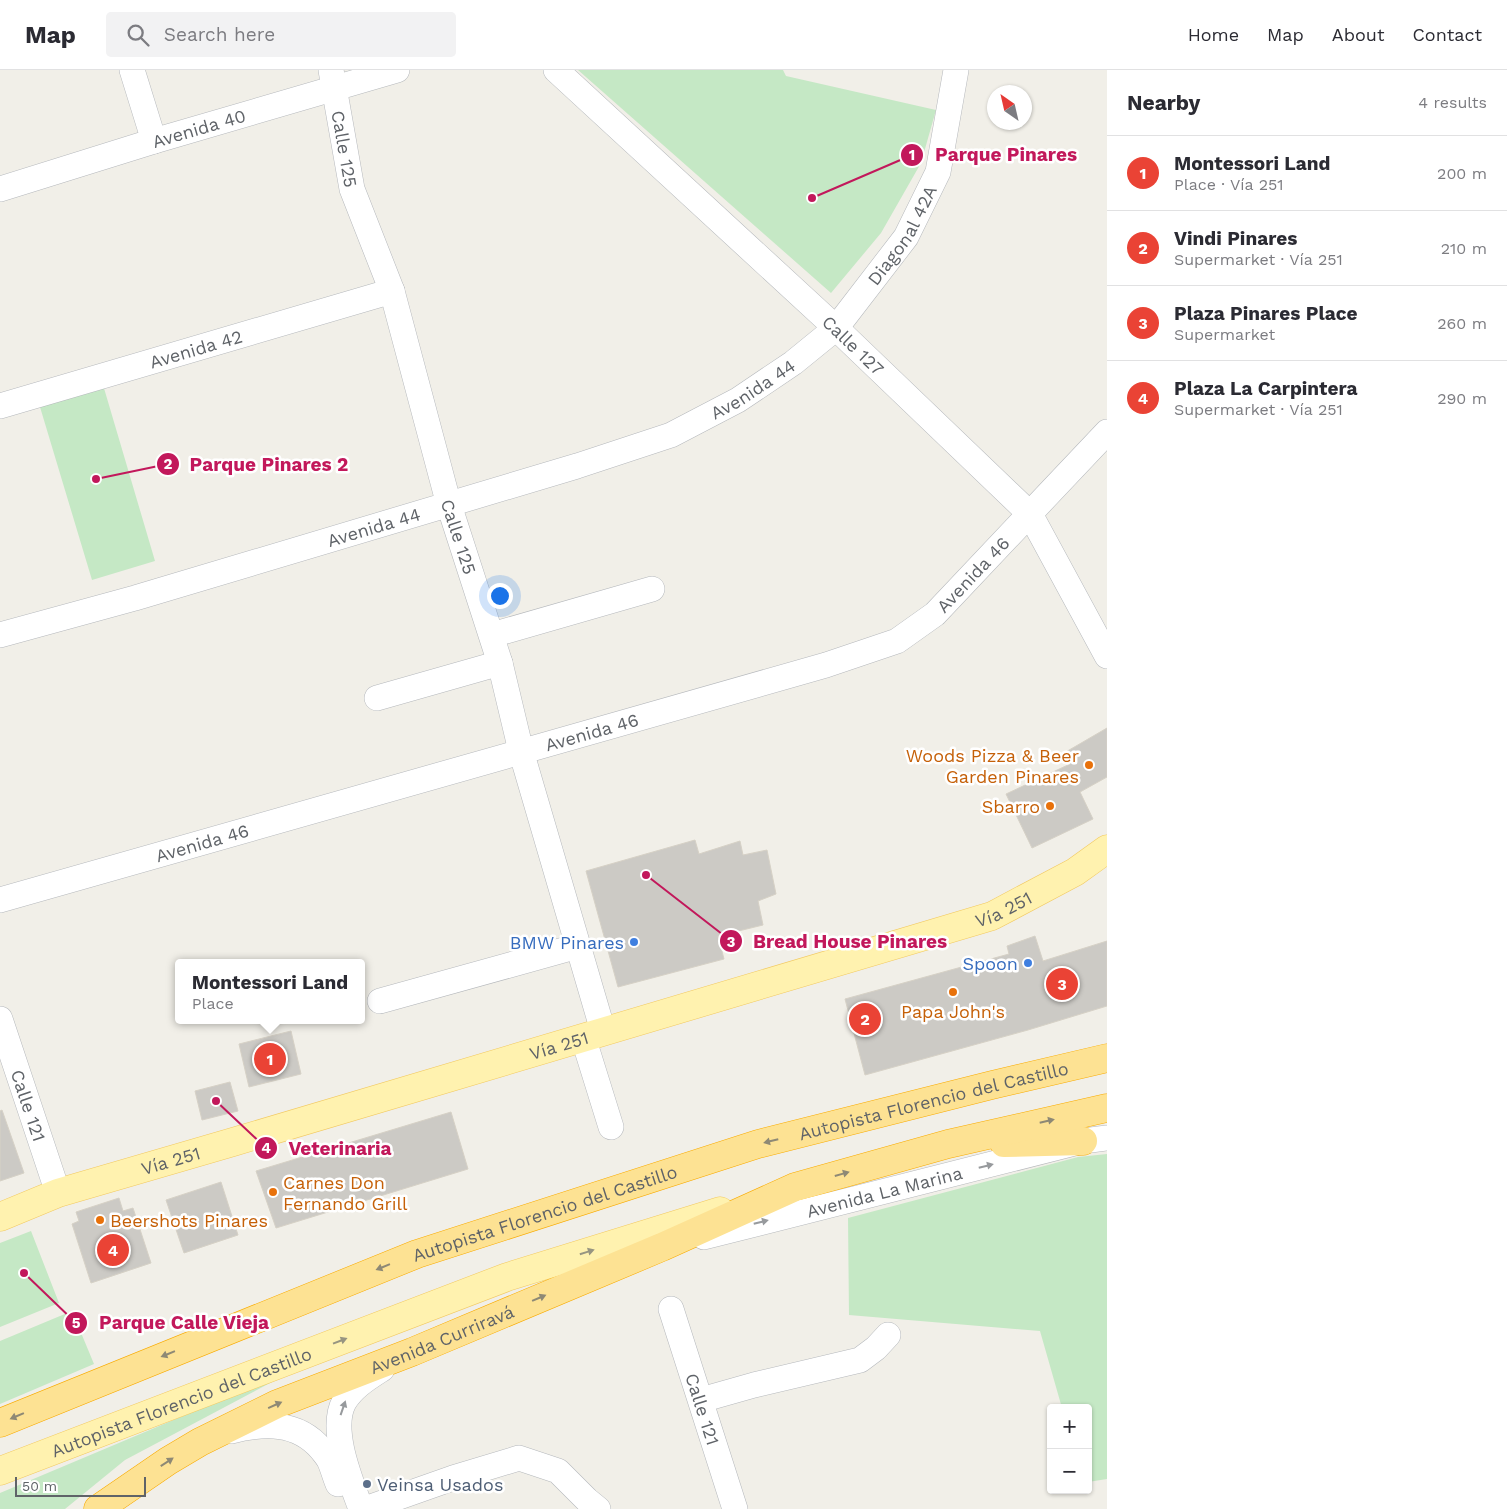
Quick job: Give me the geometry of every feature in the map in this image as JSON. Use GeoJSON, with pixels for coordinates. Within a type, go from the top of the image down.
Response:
{"type":"FeatureCollection","features":[{"type":"Feature","properties":{"kind":"highway","name":"Autopista Florencio del Castillo"},"geometry":{"type":"LineString","coordinates":[[0,1423],[416,1254],[758,1144],[1107,1058]]}},
{"type":"Feature","properties":{"kind":"highway","name":"Autopista Florencio del Castillo"},"geometry":{"type":"LineString","coordinates":[[795,1187],[948,1144],[1107,1108]]}},
{"type":"Feature","properties":{"kind":"highway"},"geometry":{"type":"LineString","coordinates":[[948,1144],[1095,1140]]}},
{"type":"Feature","properties":{"kind":"highway","name":"Avenida Curriravá"},"geometry":{"type":"LineString","coordinates":[[98,1509],[168,1461],[200,1442],[277,1404],[412,1352],[662,1247],[795,1187]]}},
{"type":"Feature","properties":{"kind":"main road","name":"Vía 251"},"geometry":{"type":"LineString","coordinates":[[0,1217],[58,1193],[992,916],[1075,872],[1107,848]]}},
{"type":"Feature","properties":{"kind":"main road","name":"Autopista Florencio del Castillo"},"geometry":{"type":"LineString","coordinates":[[0,1471],[507,1277],[795,1187]]}},
{"type":"Feature","properties":{"kind":"street"},"geometry":{"type":"LineString","coordinates":[[132,70],[154,141]]}},
{"type":"Feature","properties":{"kind":"street","name":"Avenida 40"},"geometry":{"type":"LineString","coordinates":[[0,189],[154,141],[332,80],[397,70]]}},
{"type":"Feature","properties":{"kind":"street","name":"Calle 127"},"geometry":{"type":"LineString","coordinates":[[556,70],[836,328],[1030,514],[1107,656]]}},
{"type":"Feature","properties":{"kind":"street","name":"Diagonal 42A"},"geometry":{"type":"LineString","coordinates":[[836,328],[906,236],[938,172],[956,70]]}},
{"type":"Feature","properties":{"kind":"street","name":"Calle 125"},"geometry":{"type":"LineString","coordinates":[[332,80],[352,189],[392,291],[449,505],[492,635],[521,751],[578,946],[611,1127]]}},
{"type":"Feature","properties":{"kind":"street","name":"Avenida 42"},"geometry":{"type":"LineString","coordinates":[[0,406],[392,291]]}},
{"type":"Feature","properties":{"kind":"street","name":"Avenida 44"},"geometry":{"type":"LineString","coordinates":[[0,635],[135,598],[449,505],[671,435],[738,400],[793,363],[836,328]]}},
{"type":"Feature","properties":{"kind":"street","name":"Avenida 46"},"geometry":{"type":"LineString","coordinates":[[0,900],[826,666],[897,640],[935,614],[1107,432]]}},
{"type":"Feature","properties":{"kind":"street"},"geometry":{"type":"LineString","coordinates":[[492,635],[652,589]]}},
{"type":"Feature","properties":{"kind":"street"},"geometry":{"type":"LineString","coordinates":[[377,698],[500,664]]}},
{"type":"Feature","properties":{"kind":"street"},"geometry":{"type":"LineString","coordinates":[[380,1001],[578,946]]}},
{"type":"Feature","properties":{"kind":"street","name":"Calle 121"},"geometry":{"type":"LineString","coordinates":[[0,1019],[58,1193]]}},
{"type":"Feature","properties":{"kind":"street","name":"Avenida La Marina"},"geometry":{"type":"LineString","coordinates":[[662,1247],[1095,1140]]}},
{"type":"Feature","properties":{"kind":"street","name":"Calle 121"},"geometry":{"type":"LineString","coordinates":[[671,1309],[735,1509]]}},
{"type":"Feature","properties":{"kind":"street"},"geometry":{"type":"LineString","coordinates":[[701,1400],[754,1385],[860,1360],[876,1348],[888,1335]]}},
{"type":"Feature","properties":{"kind":"street"},"geometry":{"type":"LineString","coordinates":[[360,1509],[342,1456],[339,1420],[344,1402],[358,1384],[412,1352]]}},
{"type":"Feature","properties":{"kind":"street"},"geometry":{"type":"LineString","coordinates":[[200,1442],[220,1434],[252,1426],[281,1426],[300,1432],[313,1440],[330,1460],[347,1509]]}},
{"type":"Feature","properties":{"kind":"street"},"geometry":{"type":"LineString","coordinates":[[365,1509],[453,1478],[519,1458],[558,1471],[598,1509]]}},
{"type":"Feature","properties":{"kind":"green space"},"geometry":{"type":"Polygon","coordinates":[[[578,70],[783,70],[786,76],[936,110],[921,163],[881,233],[831,293],[578,70]]]}},
{"type":"Feature","properties":{"kind":"green space"},"geometry":{"type":"Polygon","coordinates":[[[101,378],[155,561],[92,580],[37,397],[101,378]]]}},
{"type":"Feature","properties":{"kind":"green space"},"geometry":{"type":"Polygon","coordinates":[[[1107,1154],[1107,1479],[1092,1481],[1092,1404],[1061,1404],[1040,1331],[849,1315],[848,1218],[1078,1157],[1107,1154]]]}},
{"type":"Feature","properties":{"kind":"green space"},"geometry":{"type":"Polygon","coordinates":[[[31,1231],[59,1303],[0,1327],[0,1243],[31,1231]]]}},
{"type":"Feature","properties":{"kind":"green space"},"geometry":{"type":"Polygon","coordinates":[[[72,1311],[94,1364],[0,1404],[0,1341],[72,1311]]]}},
{"type":"Feature","properties":{"kind":"green space"},"geometry":{"type":"Polygon","coordinates":[[[302,1366],[125,1460],[65,1509],[0,1509],[0,1493],[302,1366]]]}},
{"type":"Feature","properties":{"kind":"building","name":"Sbarro"},"geometry":{"type":"Polygon","coordinates":[[[1107,728],[1107,777],[1080,792],[1093,819],[1032,848],[1006,794],[1070,764],[1064,753],[1107,728]]]}},
{"type":"Feature","properties":{"kind":"building"},"geometry":{"type":"Polygon","coordinates":[[[695,840],[699,854],[740,841],[743,855],[767,850],[776,894],[758,901],[763,925],[718,936],[724,959],[618,987],[586,871],[695,840]]]}},
{"type":"Feature","properties":{"kind":"building"},"geometry":{"type":"Polygon","coordinates":[[[1035,936],[1043,961],[1107,941],[1107,1006],[865,1075],[845,999],[1009,954],[1007,946],[1035,936]]]}},
{"type":"Feature","properties":{"kind":"building"},"geometry":{"type":"Polygon","coordinates":[[[291,1031],[301,1074],[249,1087],[239,1044],[291,1031]]]}},
{"type":"Feature","properties":{"kind":"building"},"geometry":{"type":"Polygon","coordinates":[[[230,1082],[238,1111],[202,1120],[195,1091],[230,1082]]]}},
{"type":"Feature","properties":{"kind":"building"},"geometry":{"type":"Polygon","coordinates":[[[2,1110],[24,1173],[0,1181],[0,1111],[2,1110]]]}},
{"type":"Feature","properties":{"kind":"building"},"geometry":{"type":"Polygon","coordinates":[[[451,1112],[468,1169],[276,1228],[256,1171],[451,1112]]]}},
{"type":"Feature","properties":{"kind":"building"},"geometry":{"type":"Polygon","coordinates":[[[221,1182],[238,1235],[184,1253],[166,1200],[221,1182]]]}},
{"type":"Feature","properties":{"kind":"building"},"geometry":{"type":"Polygon","coordinates":[[[119,1198],[123,1211],[133,1208],[151,1263],[91,1283],[72,1224],[79,1221],[76,1212],[119,1198]]]}},
{"type":"Feature","properties":{"kind":"place","name":"Parque Pinares"},"geometry":{"type":"Point","coordinates":[812,198]}},
{"type":"Feature","properties":{"kind":"place","name":"Parque Pinares 2"},"geometry":{"type":"Point","coordinates":[96,479]}},
{"type":"Feature","properties":{"kind":"place","name":"Woods Pizza & Beer Garden Pinares"},"geometry":{"type":"Point","coordinates":[1089,765]}},
{"type":"Feature","properties":{"kind":"place","name":"Sbarro"},"geometry":{"type":"Point","coordinates":[1050,806]}},
{"type":"Feature","properties":{"kind":"place","name":"Bread House Pinares"},"geometry":{"type":"Point","coordinates":[646,875]}},
{"type":"Feature","properties":{"kind":"place","name":"BMW Pinares"},"geometry":{"type":"Point","coordinates":[634,942]}},
{"type":"Feature","properties":{"kind":"place","name":"Spoon"},"geometry":{"type":"Point","coordinates":[1028,963]}},
{"type":"Feature","properties":{"kind":"place","name":"Plaza Pinares Place"},"geometry":{"type":"Point","coordinates":[1062,984]}},
{"type":"Feature","properties":{"kind":"place","name":"Papa John's"},"geometry":{"type":"Point","coordinates":[953,992]}},
{"type":"Feature","properties":{"kind":"place","name":"Vindi Pinares"},"geometry":{"type":"Point","coordinates":[865,1019]}},
{"type":"Feature","properties":{"kind":"place","name":"Montessori Land"},"geometry":{"type":"Point","coordinates":[270,1059]}},
{"type":"Feature","properties":{"kind":"place","name":"Veterinaria"},"geometry":{"type":"Point","coordinates":[216,1101]}},
{"type":"Feature","properties":{"kind":"place","name":"Carnes Don Fernando Grill"},"geometry":{"type":"Point","coordinates":[273,1192]}},
{"type":"Feature","properties":{"kind":"place","name":"Beershots Pinares"},"geometry":{"type":"Point","coordinates":[100,1220]}},
{"type":"Feature","properties":{"kind":"place","name":"Plaza La Carpintera"},"geometry":{"type":"Point","coordinates":[113,1250]}},
{"type":"Feature","properties":{"kind":"place","name":"Parque Calle Vieja"},"geometry":{"type":"Point","coordinates":[24,1273]}},
{"type":"Feature","properties":{"kind":"place","name":"Veinsa Usados"},"geometry":{"type":"Point","coordinates":[367,1484]}}]}
